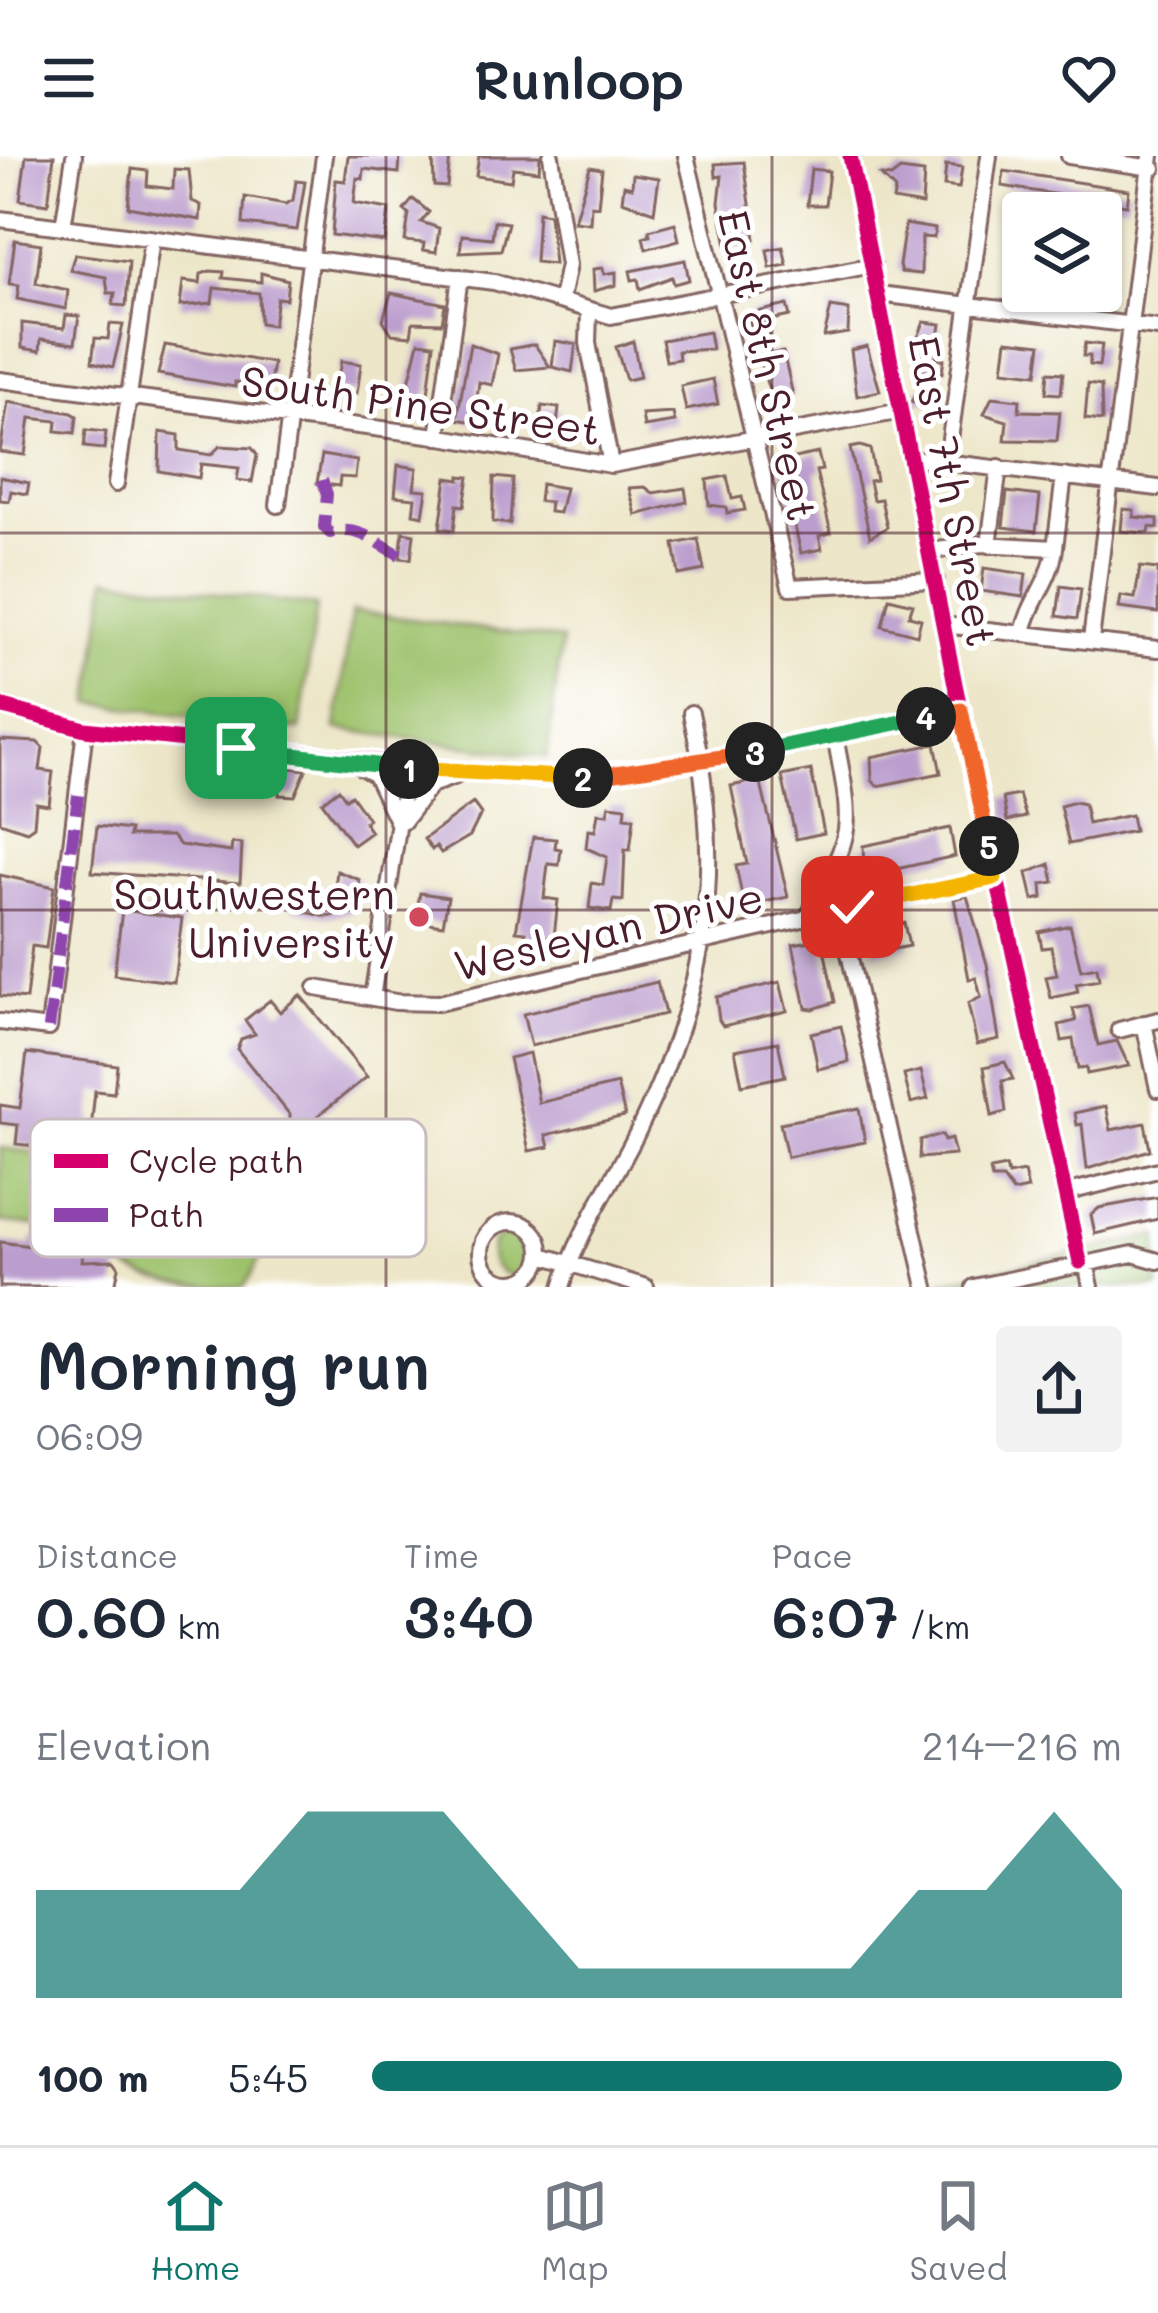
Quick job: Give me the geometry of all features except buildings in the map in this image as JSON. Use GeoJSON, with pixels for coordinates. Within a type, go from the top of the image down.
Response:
{"type":"FeatureCollection","features":[{"type":"Feature","properties":{"kind":"street"},"geometry":{"type":"LineString","coordinates":[[63,227],[74,156]]}},
{"type":"Feature","properties":{"kind":"street"},"geometry":{"type":"LineString","coordinates":[[278,505],[324,156]]}},
{"type":"Feature","properties":{"kind":"street"},"geometry":{"type":"LineString","coordinates":[[551,156],[568,265],[561,298]]}},
{"type":"Feature","properties":{"kind":"street","name":"East 8th Street"},"geometry":{"type":"LineString","coordinates":[[686,156],[790,587],[936,580]]}},
{"type":"Feature","properties":{"kind":"street","name":"East 7th Street"},"geometry":{"type":"LineString","coordinates":[[850,156],[995,878],[1064,1193],[1091,1287]]}},
{"type":"Feature","properties":{"kind":"street"},"geometry":{"type":"LineString","coordinates":[[947,460],[989,156]]}},
{"type":"Feature","properties":{"kind":"street"},"geometry":{"type":"LineString","coordinates":[[1069,156],[1153,164],[1128,324],[1091,640]]}},
{"type":"Feature","properties":{"kind":"street"},"geometry":{"type":"LineString","coordinates":[[0,219],[460,277],[561,298],[589,313],[643,312],[873,265]]}},
{"type":"Feature","properties":{"kind":"street"},"geometry":{"type":"LineString","coordinates":[[116,484],[152,239]]}},
{"type":"Feature","properties":{"kind":"street"},"geometry":{"type":"LineString","coordinates":[[438,436],[460,277]]}},
{"type":"Feature","properties":{"kind":"street"},"geometry":{"type":"LineString","coordinates":[[879,293],[1158,328]]}},
{"type":"Feature","properties":{"kind":"street"},"geometry":{"type":"LineString","coordinates":[[589,313],[588,343],[611,465]]}},
{"type":"Feature","properties":{"kind":"street","name":"South Pine Street"},"geometry":{"type":"LineString","coordinates":[[0,380],[438,436],[611,465],[902,411]]}},
{"type":"Feature","properties":{"kind":"street"},"geometry":{"type":"LineString","coordinates":[[912,458],[1158,488]]}},
{"type":"Feature","properties":{"kind":"street"},"geometry":{"type":"LineString","coordinates":[[989,545],[999,467]]}},
{"type":"Feature","properties":{"kind":"street"},"geometry":{"type":"LineString","coordinates":[[1023,633],[1028,610],[1050,580],[1064,476]]}},
{"type":"Feature","properties":{"kind":"street"},"geometry":{"type":"LineString","coordinates":[[930,550],[989,545],[1055,548]]}},
{"type":"Feature","properties":{"kind":"street"},"geometry":{"type":"LineString","coordinates":[[944,626],[1158,649]]}},
{"type":"Feature","properties":{"kind":"street"},"geometry":{"type":"LineString","coordinates":[[0,706],[86,729],[354,763],[576,778],[702,761],[961,710]]}},
{"type":"Feature","properties":{"kind":"street"},"geometry":{"type":"LineString","coordinates":[[562,1287],[662,1079],[704,943],[712,835],[692,713]]}},
{"type":"Feature","properties":{"kind":"street"},"geometry":{"type":"LineString","coordinates":[[0,1022],[49,1028],[86,729]]}},
{"type":"Feature","properties":{"kind":"street","name":"Wesleyan Drive"},"geometry":{"type":"LineString","coordinates":[[316,988],[438,1003],[807,918],[841,856],[851,819],[835,736]]}},
{"type":"Feature","properties":{"kind":"street"},"geometry":{"type":"LineString","coordinates":[[354,763],[375,775],[390,800],[398,832]]}},
{"type":"Feature","properties":{"kind":"street"},"geometry":{"type":"LineString","coordinates":[[372,998],[407,769]]}},
{"type":"Feature","properties":{"kind":"street"},"geometry":{"type":"LineString","coordinates":[[398,832],[411,806],[430,785],[463,773]]}},
{"type":"Feature","properties":{"kind":"street"},"geometry":{"type":"LineString","coordinates":[[926,1287],[844,932],[845,911],[861,903],[995,878]]}},
{"type":"Feature","properties":{"kind":"street"},"geometry":{"type":"LineString","coordinates":[[1119,1030],[1151,1022],[1158,1089]]}},
{"type":"Feature","properties":{"kind":"street"},"geometry":{"type":"LineString","coordinates":[[1064,1193],[1158,1170]]}},
{"type":"Feature","properties":{"kind":"street"},"geometry":{"type":"LineString","coordinates":[[492,1225],[518,1226],[539,1234],[542,1256],[525,1280],[505,1279],[487,1272],[480,1242],[492,1225]]}},
{"type":"Feature","properties":{"kind":"street"},"geometry":{"type":"LineString","coordinates":[[974,1287],[1138,1253],[1158,1244]]}},
{"type":"Feature","properties":{"kind":"street"},"geometry":{"type":"LineString","coordinates":[[1138,1253],[1158,1261]]}},
{"type":"Feature","properties":{"kind":"street"},"geometry":{"type":"LineString","coordinates":[[542,1256],[646,1287]]}},
{"type":"Feature","properties":{"kind":"green space"},"geometry":{"type":"Polygon","coordinates":[[[107,578],[316,606],[300,730],[91,703],[107,578]]]}},
{"type":"Feature","properties":{"kind":"green space"},"geometry":{"type":"Polygon","coordinates":[[[352,611],[562,640],[547,757],[336,729],[352,611]]]}},
{"type":"Feature","properties":{"kind":"green space"},"geometry":{"type":"Polygon","coordinates":[[[0,1148],[30,1152],[30,1225],[0,1222],[0,1148]]]}},
{"type":"Feature","properties":{"kind":"green space"},"geometry":{"type":"Polygon","coordinates":[[[513,1231],[529,1237],[535,1253],[529,1269],[513,1275],[497,1269],[491,1253],[497,1237],[513,1231]]]}},
{"type":"Feature","properties":{"kind":"green space"},"geometry":{"type":"Polygon","coordinates":[[[1158,1235],[1158,1287],[916,1287],[1158,1235]]]}},
{"type":"Feature","properties":{"kind":"green space"},"geometry":{"type":"Polygon","coordinates":[[[111,1257],[259,1257],[244,1287],[190,1285],[156,1279],[111,1257]]]}},
{"type":"Feature","properties":{"kind":"marked path"},"geometry":{"type":"LineString","coordinates":[[322,480],[327,494],[324,527],[330,533],[359,533],[400,555]]}},
{"type":"Feature","properties":{"kind":"marked path"},"geometry":{"type":"LineString","coordinates":[[49,1028],[78,795]]}},
{"type":"Feature","properties":{"kind":"cycle path"},"geometry":{"type":"LineString","coordinates":[[850,156],[956,689],[1080,1262]]}},
{"type":"Feature","properties":{"kind":"cycle path"},"geometry":{"type":"LineString","coordinates":[[0,706],[85,729],[540,779],[702,761],[961,710]]}},
{"type":"Feature","properties":{"kind":"place","name":"Southwestern University"},"geometry":{"type":"Point","coordinates":[419,917]}},
{"type":"Feature","properties":{"kind":"route"},"geometry":{"type":"LineString","coordinates":[[236,748],[407,769],[576,778],[764,750],[961,710],[995,878],[852,907]]}}]}
